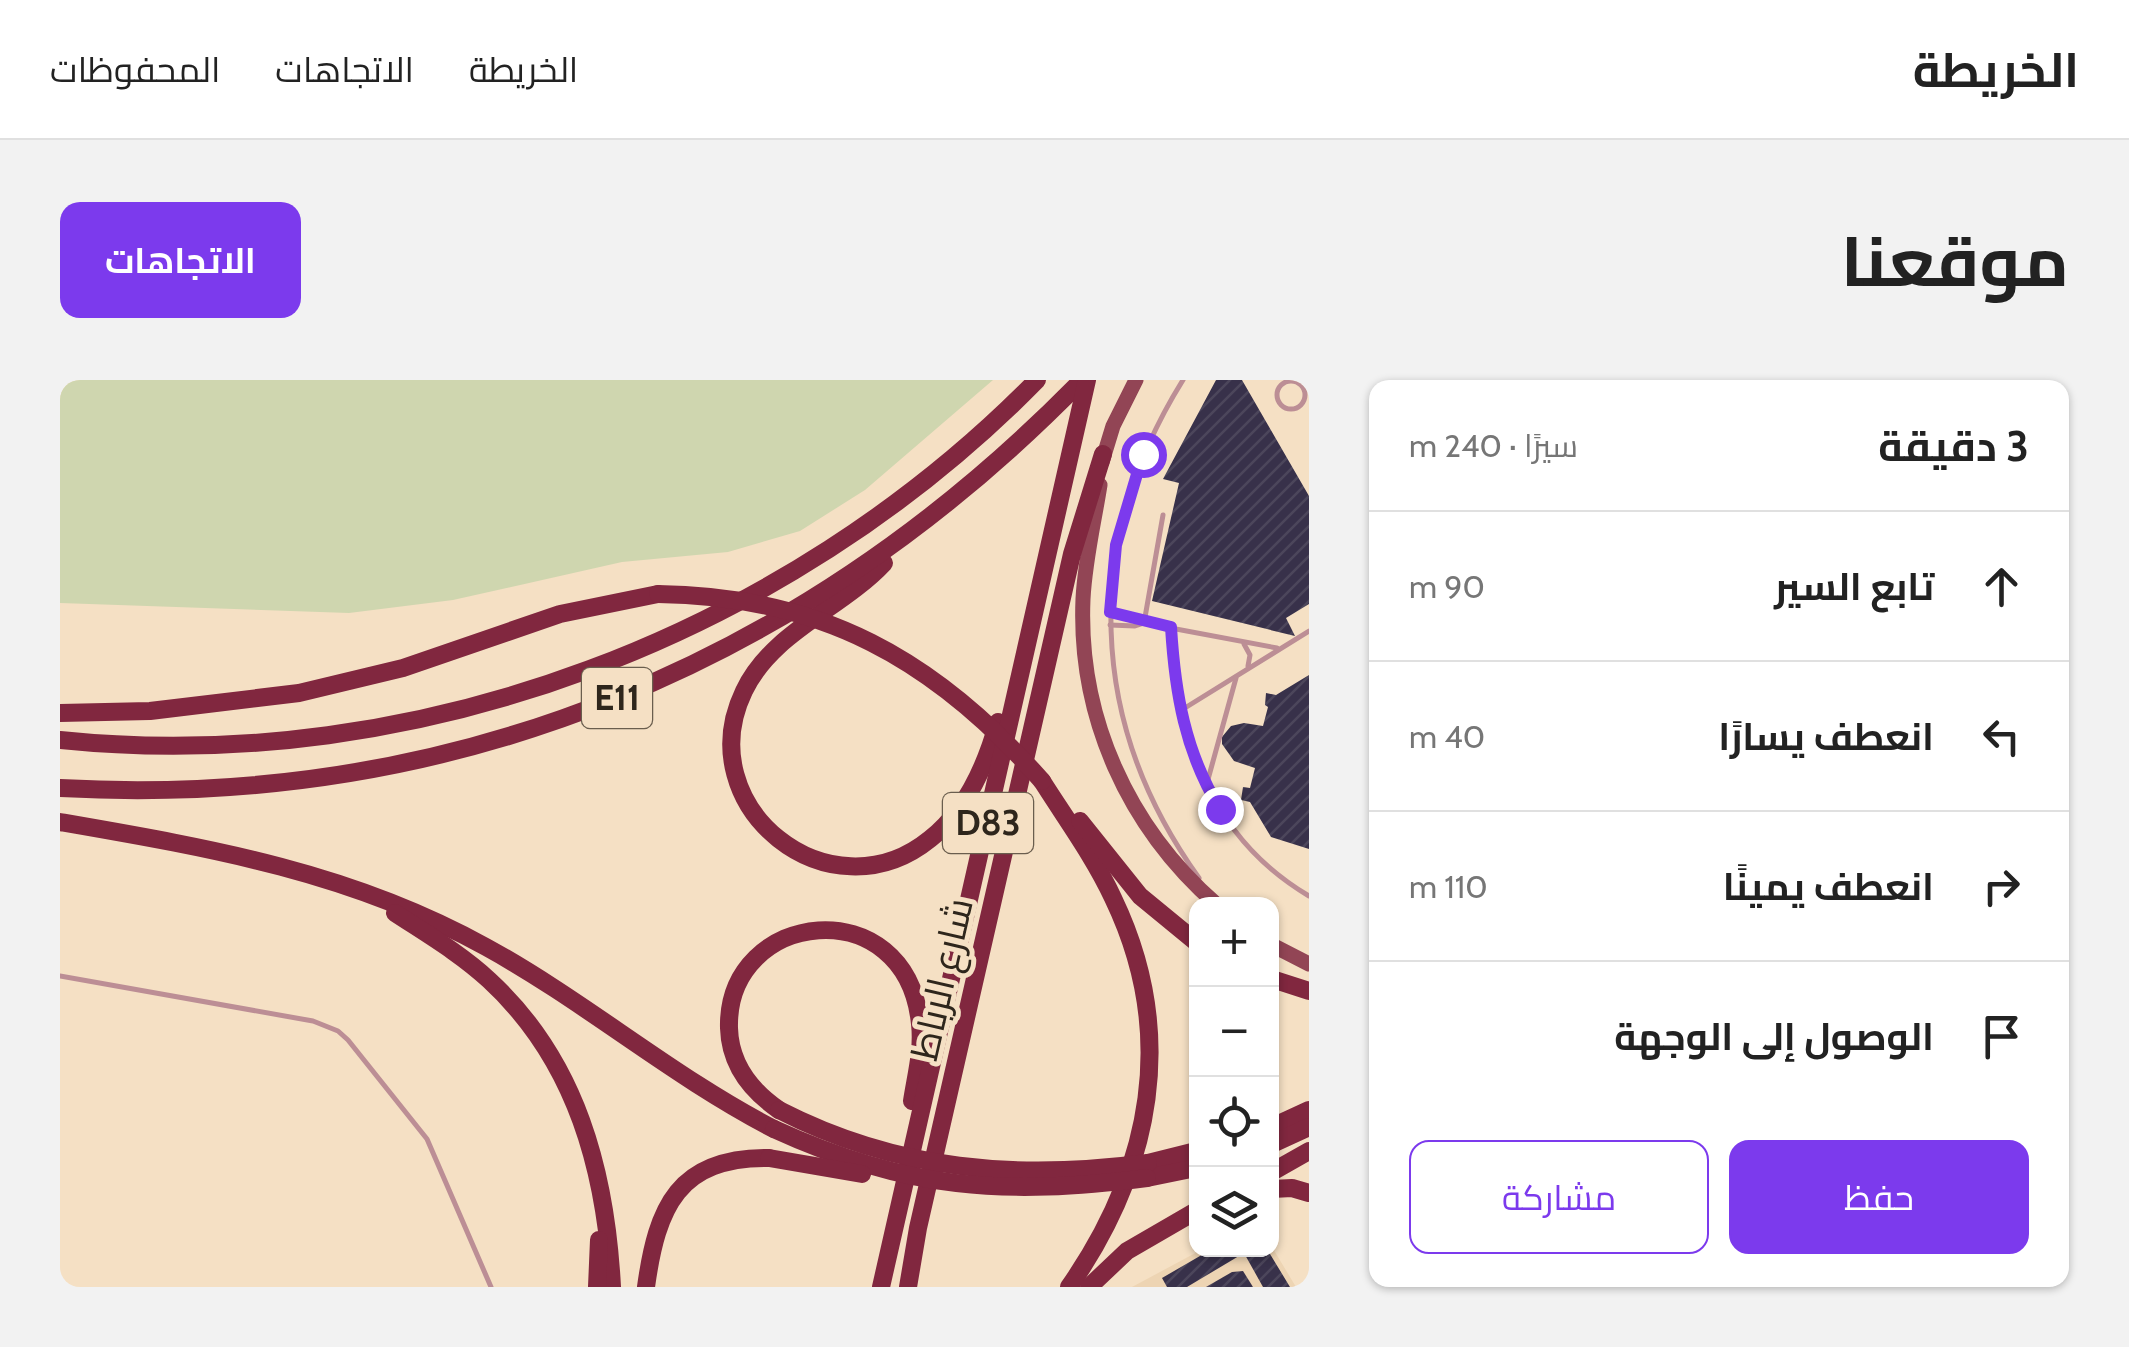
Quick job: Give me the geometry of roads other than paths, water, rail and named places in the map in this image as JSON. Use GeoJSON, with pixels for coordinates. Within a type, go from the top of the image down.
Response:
{"type":"FeatureCollection","features":[{"type":"Feature","properties":{"kind":"highway","name":"E11"},"geometry":{"type":"LineString","coordinates":[[60,740],[173,745],[325,735],[420,720],[604,664],[733,604],[847,537],[938,470],[1038,380]]}},
{"type":"Feature","properties":{"kind":"highway","name":"E11"},"geometry":{"type":"LineString","coordinates":[[60,788],[205,790],[306,780],[406,763],[504,738],[600,705],[701,661],[806,604],[906,537],[998,464],[1085,380]]}},
{"type":"Feature","properties":{"kind":"highway","name":"شارع الرباط"},"geometry":{"type":"LineString","coordinates":[[881,1282],[970,905],[1085,380]]}},
{"type":"Feature","properties":{"kind":"highway","name":"شارع الرباط"},"geometry":{"type":"LineString","coordinates":[[908,1287],[918,1228],[1072,554],[1103,454]]}},
{"type":"Feature","properties":{"kind":"highway"},"geometry":{"type":"LineString","coordinates":[[906,537],[862,584],[780,645],[752,675],[743,692],[732,729],[734,768],[747,804],[772,834],[804,856],[841,866],[880,864],[931,839],[956,811],[980,772],[1011,672],[1028,637]]}},
{"type":"Feature","properties":{"kind":"highway"},"geometry":{"type":"LineString","coordinates":[[60,713],[150,711],[299,693],[402,668],[560,614],[658,594],[747,600],[818,619],[873,642],[912,664],[968,707],[1072,810],[1140,896],[1189,936]]}},
{"type":"Feature","properties":{"kind":"highway"},"geometry":{"type":"LineString","coordinates":[[1042,781],[1114,898],[1142,984],[1148,1029],[1149,1074],[1134,1163],[1104,1232],[1069,1287]]}},
{"type":"Feature","properties":{"kind":"highway"},"geometry":{"type":"LineString","coordinates":[[60,822],[249,856],[431,919],[490,949],[681,1076],[860,1162],[949,1184]]}},
{"type":"Feature","properties":{"kind":"highway"},"geometry":{"type":"LineString","coordinates":[[370,896],[457,953],[489,980],[526,1020],[564,1077],[594,1154],[612,1287]]}},
{"type":"Feature","properties":{"kind":"highway"},"geometry":{"type":"LineString","coordinates":[[904,1178],[906,1134],[920,1049],[920,1021],[914,994],[902,970],[872,941],[833,929],[806,932],[768,949],[741,979],[729,1022],[732,1052],[746,1080],[776,1120],[865,1148],[962,1167],[1034,1173],[1189,1168]]}},
{"type":"Feature","properties":{"kind":"highway"},"geometry":{"type":"LineString","coordinates":[[1279,982],[1309,991]]}},
{"type":"Feature","properties":{"kind":"highway"},"geometry":{"type":"LineString","coordinates":[[1279,1124],[1309,1110]]}},
{"type":"Feature","properties":{"kind":"highway"},"geometry":{"type":"LineString","coordinates":[[1279,1141],[1309,1127]]}},
{"type":"Feature","properties":{"kind":"highway"},"geometry":{"type":"LineString","coordinates":[[1279,1168],[1309,1151]]}},
{"type":"Feature","properties":{"kind":"highway"},"geometry":{"type":"LineString","coordinates":[[646,1287],[657,1225],[668,1204],[683,1186],[723,1162],[769,1158],[902,1183],[1062,1188],[1147,1171],[1189,1155]]}},
{"type":"Feature","properties":{"kind":"highway"},"geometry":{"type":"LineString","coordinates":[[1279,1188],[1309,1194]]}},
{"type":"Feature","properties":{"kind":"highway"},"geometry":{"type":"LineString","coordinates":[[597,1287],[602,1195]]}},
{"type":"Feature","properties":{"kind":"highway"},"geometry":{"type":"LineString","coordinates":[[1089,1287],[1127,1252],[1189,1215]]}},
{"type":"Feature","properties":{"kind":"main road"},"geometry":{"type":"LineString","coordinates":[[1136,380],[1103,454],[1083,601],[1085,654],[1094,707],[1118,780],[1138,816],[1189,881],[1208,897]]}},
{"type":"Feature","properties":{"kind":"main road"},"geometry":{"type":"LineString","coordinates":[[1279,949],[1309,964]]}},
{"type":"Feature","properties":{"kind":"lane"},"geometry":{"type":"LineString","coordinates":[[1183,380],[1158,424],[1132,486],[1116,545],[1110,612],[1112,662],[1137,764],[1168,831],[1212,897]]}},
{"type":"Feature","properties":{"kind":"lane"},"geometry":{"type":"LineString","coordinates":[[1293,381],[1301,386],[1305,394],[1300,406],[1287,408],[1280,403],[1279,383],[1293,381]]}},
{"type":"Feature","properties":{"kind":"lane"},"geometry":{"type":"LineString","coordinates":[[1144,623],[1163,516]]}},
{"type":"Feature","properties":{"kind":"lane"},"geometry":{"type":"LineString","coordinates":[[1110,612],[1136,617],[1144,623]]}},
{"type":"Feature","properties":{"kind":"lane"},"geometry":{"type":"LineString","coordinates":[[1110,625],[1144,623],[1276,648]]}},
{"type":"Feature","properties":{"kind":"lane"},"geometry":{"type":"LineString","coordinates":[[1171,627],[1180,710],[1206,786],[1253,851],[1309,896]]}},
{"type":"Feature","properties":{"kind":"lane"},"geometry":{"type":"LineString","coordinates":[[1180,710],[1309,631]]}},
{"type":"Feature","properties":{"kind":"lane"},"geometry":{"type":"LineString","coordinates":[[1243,643],[1250,655],[1246,669]]}},
{"type":"Feature","properties":{"kind":"lane"},"geometry":{"type":"LineString","coordinates":[[1206,786],[1236,676]]}},
{"type":"Feature","properties":{"kind":"lane"},"geometry":{"type":"LineString","coordinates":[[60,976],[313,1021],[338,1031],[427,1139],[491,1287]]}}]}
